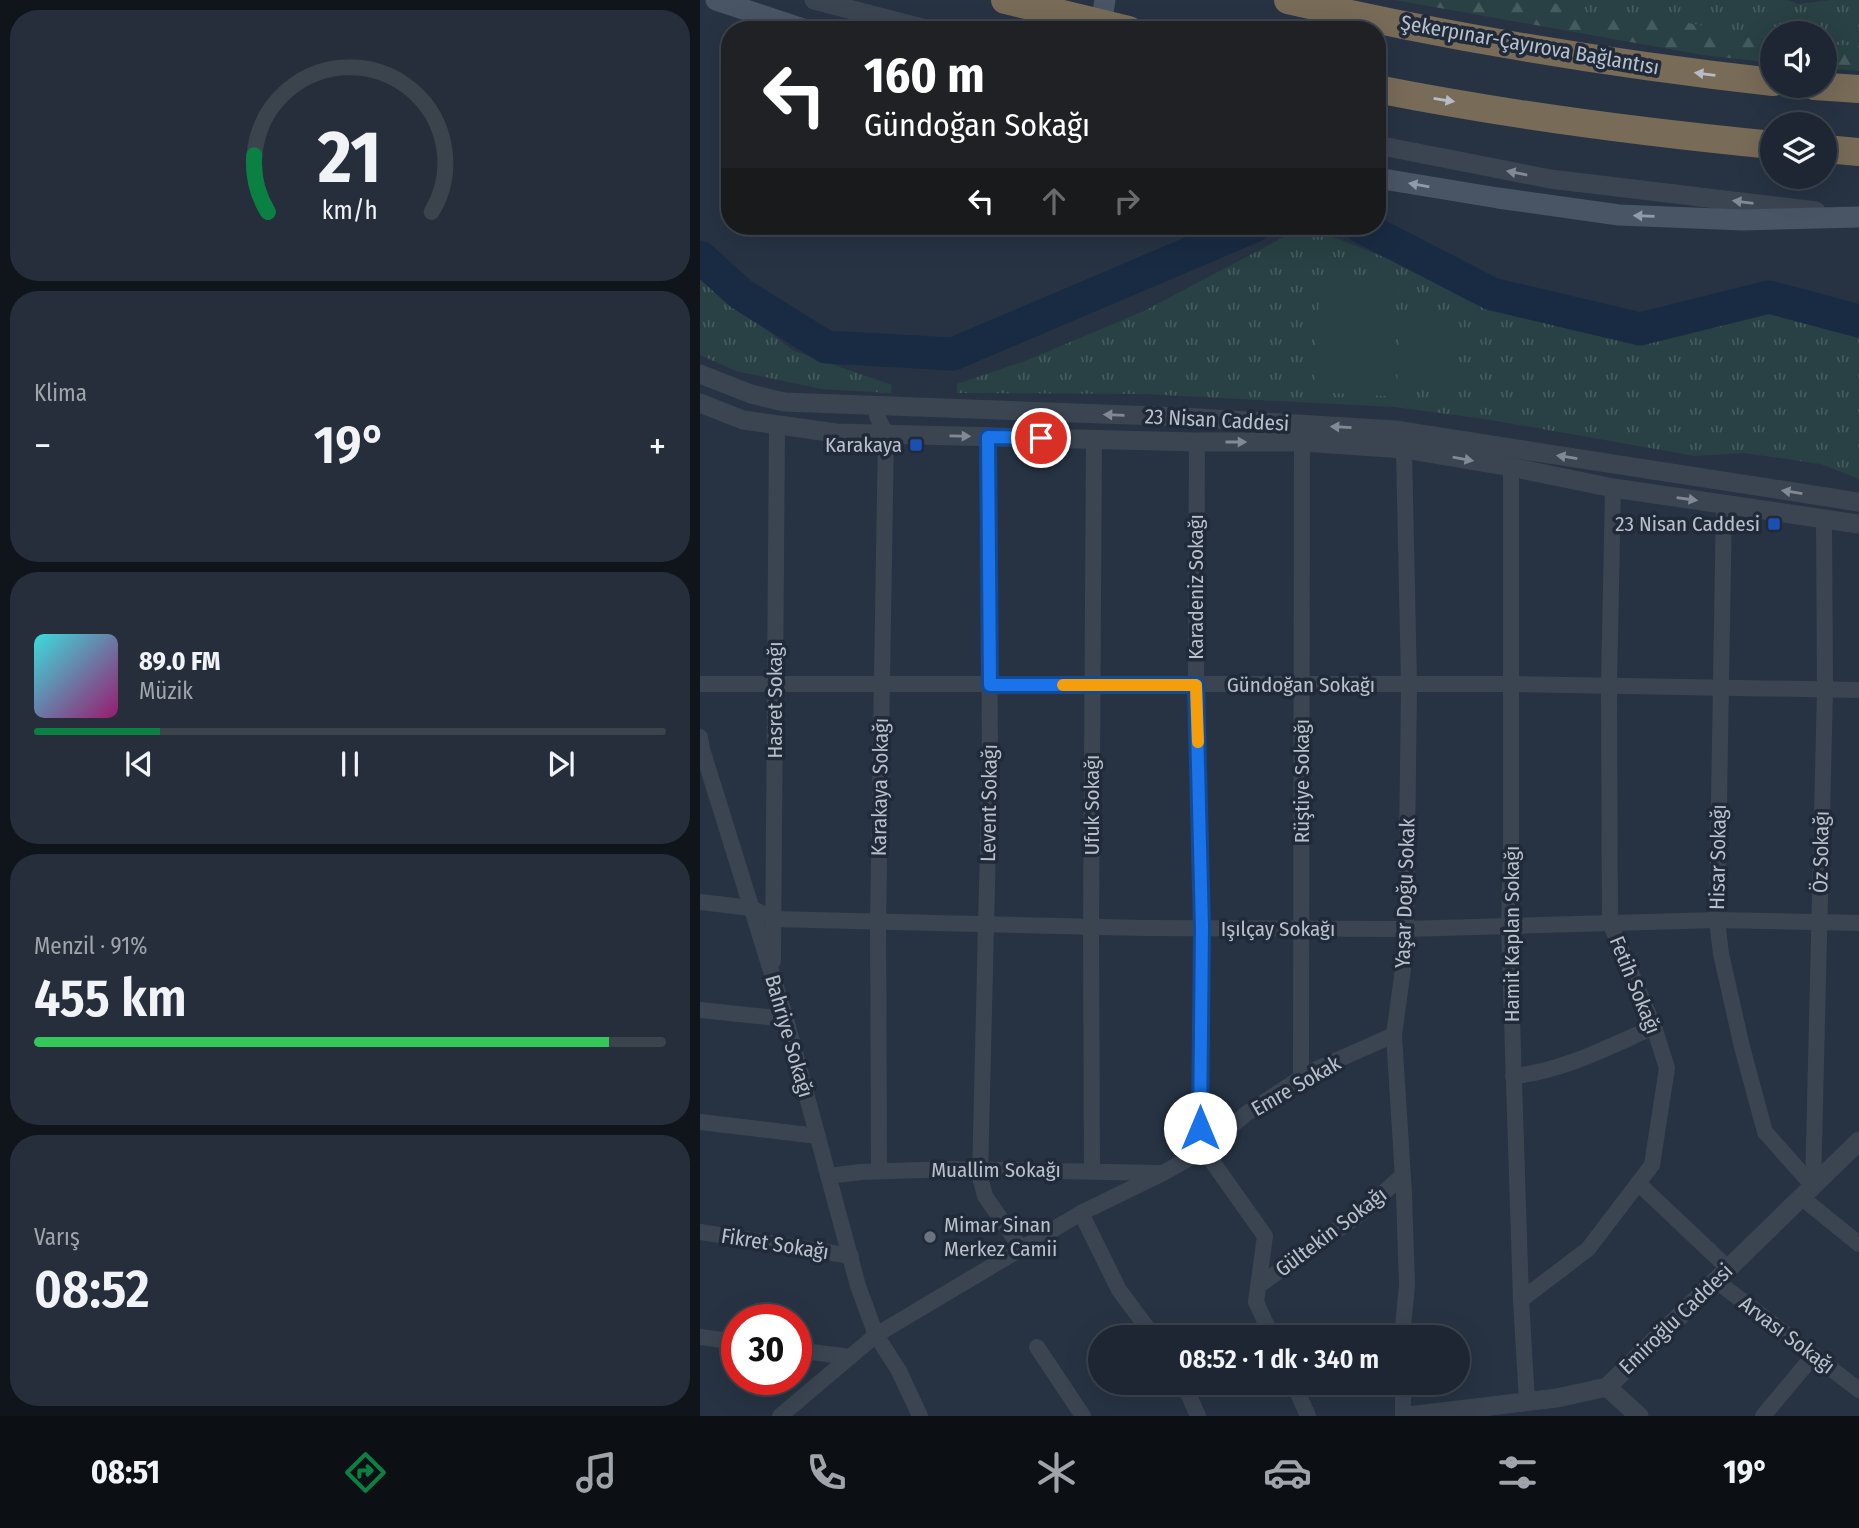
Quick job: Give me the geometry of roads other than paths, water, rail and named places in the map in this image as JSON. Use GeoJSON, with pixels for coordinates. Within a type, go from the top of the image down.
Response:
{"type":"FeatureCollection","features":[{"type":"Feature","properties":{"kind":"highway"},"geometry":{"type":"LineString","coordinates":[[1005,0],[1092,21]]}},
{"type":"Feature","properties":{"kind":"highway","name":"Şekerpınar-Çayırova Bağlantısı"},"geometry":{"type":"LineString","coordinates":[[1288,0],[1525,48],[1760,81]]}},
{"type":"Feature","properties":{"kind":"highway"},"geometry":{"type":"LineString","coordinates":[[1837,88],[1859,89]]}},
{"type":"Feature","properties":{"kind":"highway"},"geometry":{"type":"LineString","coordinates":[[1386,91],[1637,131],[1760,144]]}},
{"type":"Feature","properties":{"kind":"highway"},"geometry":{"type":"LineString","coordinates":[[1837,150],[1859,152]]}},
{"type":"Feature","properties":{"kind":"main road"},"geometry":{"type":"LineString","coordinates":[[716,0],[779,21]]}},
{"type":"Feature","properties":{"kind":"main road"},"geometry":{"type":"LineString","coordinates":[[1077,21],[1081,0]]}},
{"type":"Feature","properties":{"kind":"main road"},"geometry":{"type":"LineString","coordinates":[[1102,21],[1105,0]]}},
{"type":"Feature","properties":{"kind":"main road"},"geometry":{"type":"LineString","coordinates":[[1386,179],[1619,215],[1743,220],[1859,217]]}},
{"type":"Feature","properties":{"kind":"street"},"geometry":{"type":"LineString","coordinates":[[814,0],[895,21]]}},
{"type":"Feature","properties":{"kind":"street"},"geometry":{"type":"LineString","coordinates":[[1386,147],[1550,179],[1859,217]]}},
{"type":"Feature","properties":{"kind":"street","name":"23 Nisan Caddesi"},"geometry":{"type":"LineString","coordinates":[[700,374],[751,394],[784,402],[1183,418],[1395,430],[1859,502]]}},
{"type":"Feature","properties":{"kind":"street","name":"23 Nisan Caddesi"},"geometry":{"type":"LineString","coordinates":[[700,403],[743,420],[836,433],[1302,442],[1404,449],[1612,488],[1859,524]]}},
{"type":"Feature","properties":{"kind":"street","name":"Karakaya Sokağı"},"geometry":{"type":"LineString","coordinates":[[877,406],[877,416],[886,434],[878,921],[879,1171]]}},
{"type":"Feature","properties":{"kind":"street","name":"Hasret Sokağı"},"geometry":{"type":"LineString","coordinates":[[773,976],[777,425]]}},
{"type":"Feature","properties":{"kind":"street","name":"Levent Sokağı"},"geometry":{"type":"LineString","coordinates":[[988,437],[990,685],[981,1183],[985,1196],[1021,1248]]}},
{"type":"Feature","properties":{"kind":"street","name":"Ufuk Sokağı"},"geometry":{"type":"LineString","coordinates":[[1092,1171],[1094,439]]}},
{"type":"Feature","properties":{"kind":"street","name":"Karadeniz Sokağı"},"geometry":{"type":"LineString","coordinates":[[1197,442],[1196,685],[1202,928],[1200,1128],[1204,1150],[1265,1236],[1256,1302],[1267,1325]]}},
{"type":"Feature","properties":{"kind":"street","name":"Rüştiye Sokağı"},"geometry":{"type":"LineString","coordinates":[[1301,1077],[1302,442]]}},
{"type":"Feature","properties":{"kind":"street","name":"Yaşar Doğu Sokak"},"geometry":{"type":"LineString","coordinates":[[1403,1325],[1407,1285],[1394,1035],[1406,947],[1409,685],[1404,449]]}},
{"type":"Feature","properties":{"kind":"street","name":"Hamit Kaplan Sokağı"},"geometry":{"type":"LineString","coordinates":[[1511,467],[1509,926],[1521,1300],[1527,1401]]}},
{"type":"Feature","properties":{"kind":"street","name":"Fetih Sokağı"},"geometry":{"type":"LineString","coordinates":[[1521,1300],[1588,1249],[1652,1165],[1667,1068],[1654,1027],[1609,923],[1612,488]]}},
{"type":"Feature","properties":{"kind":"street","name":"Hisar Sokağı"},"geometry":{"type":"LineString","coordinates":[[1724,504],[1717,920],[1721,954],[1765,1132],[1807,1191],[1859,1244]]}},
{"type":"Feature","properties":{"kind":"street","name":"Öz Sokağı"},"geometry":{"type":"LineString","coordinates":[[1807,1191],[1819,922],[1825,690],[1825,519]]}},
{"type":"Feature","properties":{"kind":"street","name":"Gündoğan Sokağı"},"geometry":{"type":"LineString","coordinates":[[700,684],[1511,684],[1859,690]]}},
{"type":"Feature","properties":{"kind":"street","name":"Bahriye Sokağı"},"geometry":{"type":"LineString","coordinates":[[700,737],[708,793],[773,976],[858,1286],[876,1335],[899,1371],[920,1416]]}},
{"type":"Feature","properties":{"kind":"street","name":"Işılçay Sokağı"},"geometry":{"type":"LineString","coordinates":[[700,902],[751,908],[773,919],[1091,927],[1406,929],[1717,920],[1859,923]]}},
{"type":"Feature","properties":{"kind":"street"},"geometry":{"type":"LineString","coordinates":[[700,1010],[786,1019]]}},
{"type":"Feature","properties":{"kind":"street"},"geometry":{"type":"LineString","coordinates":[[1513,1076],[1564,1066],[1654,1027]]}},
{"type":"Feature","properties":{"kind":"street","name":"Emre Sokak"},"geometry":{"type":"LineString","coordinates":[[780,1416],[876,1335],[1080,1213],[1204,1150],[1247,1113],[1301,1077],[1394,1035]]}},
{"type":"Feature","properties":{"kind":"street"},"geometry":{"type":"LineString","coordinates":[[700,1122],[818,1136]]}},
{"type":"Feature","properties":{"kind":"street","name":"Emiroğlu Caddesi"},"geometry":{"type":"LineString","coordinates":[[1405,1416],[1557,1398],[1607,1387],[1859,1141]]}},
{"type":"Feature","properties":{"kind":"street","name":"Muallim Sokağı"},"geometry":{"type":"LineString","coordinates":[[828,1175],[879,1171],[981,1170],[1163,1173]]}},
{"type":"Feature","properties":{"kind":"street","name":"Gültekin Sokağı"},"geometry":{"type":"LineString","coordinates":[[1258,1286],[1360,1214],[1402,1176]]}},
{"type":"Feature","properties":{"kind":"street","name":"Arvası Sokağı"},"geometry":{"type":"LineString","coordinates":[[1638,1184],[1722,1274],[1814,1355],[1859,1390]]}},
{"type":"Feature","properties":{"kind":"street"},"geometry":{"type":"LineString","coordinates":[[1080,1213],[1119,1290],[1145,1325]]}},
{"type":"Feature","properties":{"kind":"street","name":"Fikret Sokağı"},"geometry":{"type":"LineString","coordinates":[[700,1232],[851,1256]]}},
{"type":"Feature","properties":{"kind":"street"},"geometry":{"type":"LineString","coordinates":[[700,1337],[721,1340]]}},
{"type":"Feature","properties":{"kind":"street"},"geometry":{"type":"LineString","coordinates":[[1037,1347],[1083,1416]]}},
{"type":"Feature","properties":{"kind":"street"},"geometry":{"type":"LineString","coordinates":[[812,1352],[850,1357]]}},
{"type":"Feature","properties":{"kind":"street"},"geometry":{"type":"LineString","coordinates":[[1763,1416],[1814,1355]]}},
{"type":"Feature","properties":{"kind":"street"},"geometry":{"type":"LineString","coordinates":[[1607,1387],[1629,1413]]}},
{"type":"Feature","properties":{"kind":"street"},"geometry":{"type":"LineString","coordinates":[[1189,1395],[1198,1416]]}},
{"type":"Feature","properties":{"kind":"street"},"geometry":{"type":"LineString","coordinates":[[1299,1395],[1308,1416]]}},
{"type":"Feature","properties":{"kind":"street"},"geometry":{"type":"LineString","coordinates":[[1404,1395],[1405,1416]]}},
{"type":"Feature","properties":{"kind":"waterway"},"geometry":{"type":"LineString","coordinates":[[700,257],[741,294],[826,347],[953,354],[1233,235]]}},
{"type":"Feature","properties":{"kind":"waterway"},"geometry":{"type":"LineString","coordinates":[[1377,235],[1492,294],[1640,329],[1769,297],[1859,321]]}},
{"type":"Feature","properties":{"kind":"place","name":"Karakaya"},"geometry":{"type":"Point","coordinates":[916,445]}},
{"type":"Feature","properties":{"kind":"place","name":"23 Nisan Caddesi"},"geometry":{"type":"Point","coordinates":[1774,524]}},
{"type":"Feature","properties":{"kind":"place","name":"Mimar Sinan Merkez Camii"},"geometry":{"type":"Point","coordinates":[930,1237]}}]}
